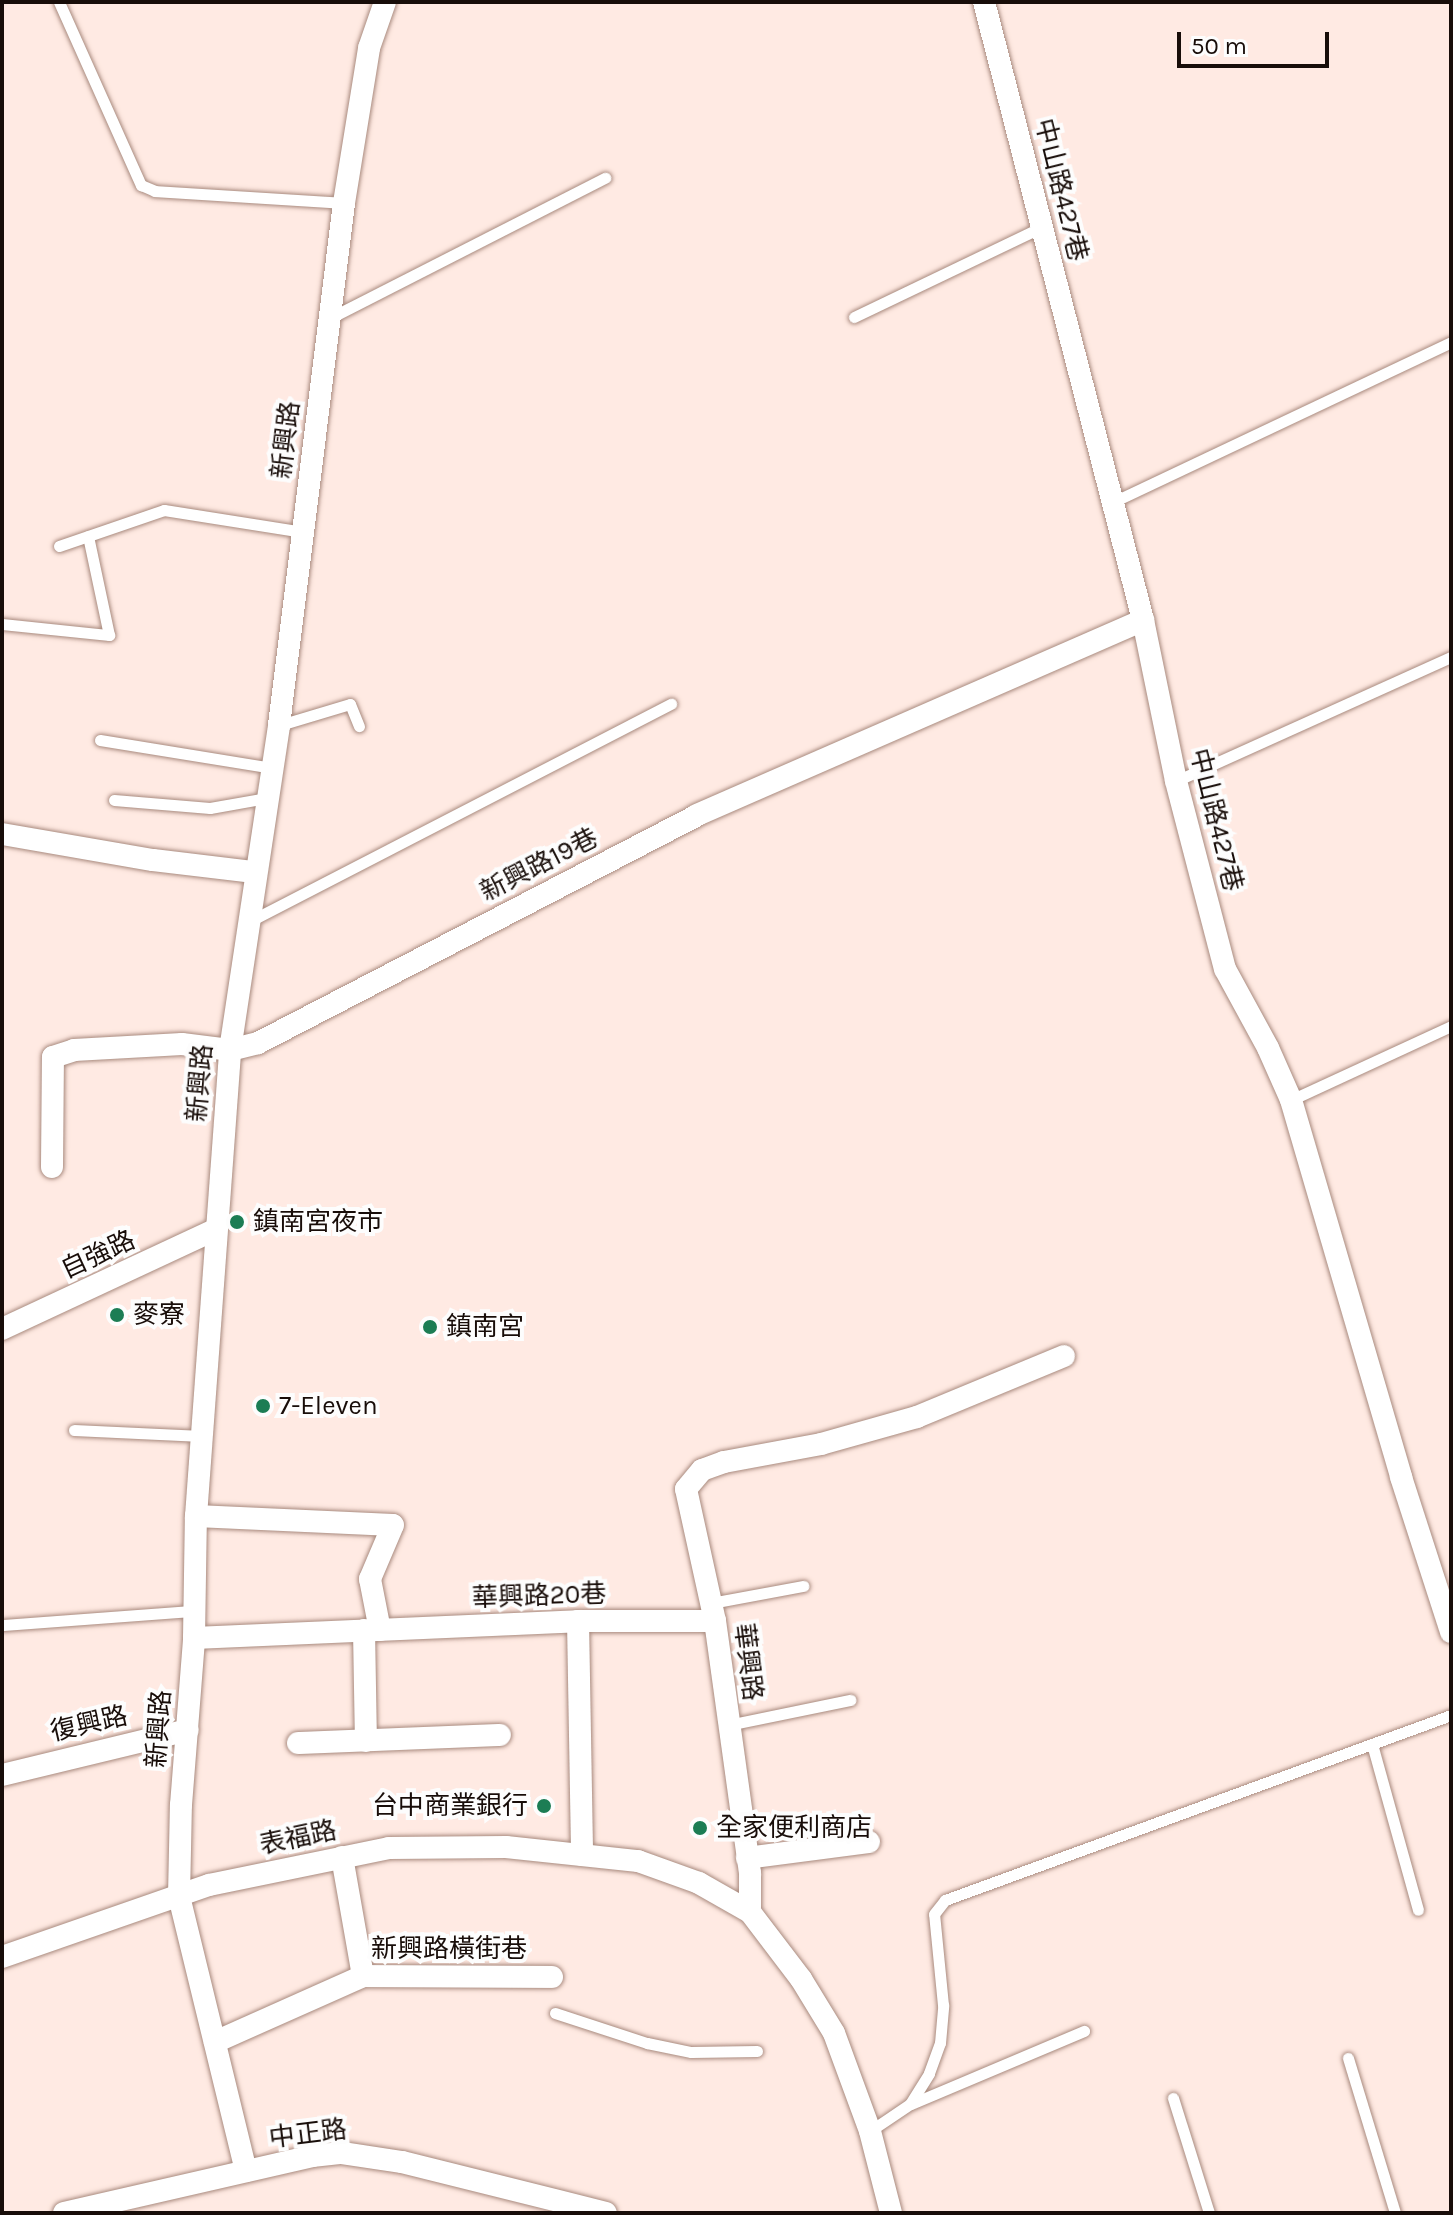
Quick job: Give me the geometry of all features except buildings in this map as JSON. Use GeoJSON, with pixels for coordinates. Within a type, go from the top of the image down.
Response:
{"type":"FeatureCollection","features":[{"type":"Feature","properties":{"kind":"street","name":"新興路"},"geometry":{"type":"LineString","coordinates":[[246,2171],[179,1897],[181,1805],[194,1638],[192,1611],[196,1516],[230,1050],[250,921],[254,872],[279,725],[344,203],[369,48],[385,2]]}},
{"type":"Feature","properties":{"kind":"street","name":"中山路427巷"},"geometry":{"type":"LineString","coordinates":[[984,2],[1143,620],[1176,781],[1225,969],[1268,1048],[1291,1100],[1401,1477],[1451,1632]]}},
{"type":"Feature","properties":{"kind":"street","name":"新興路19巷"},"geometry":{"type":"LineString","coordinates":[[52,1167],[53,1057],[74,1050],[182,1044],[230,1050],[258,1043],[697,815],[1143,620]]}},
{"type":"Feature","properties":{"kind":"street"},"geometry":{"type":"LineString","coordinates":[[2,834],[153,860],[254,872]]}},
{"type":"Feature","properties":{"kind":"street","name":"自強路"},"geometry":{"type":"LineString","coordinates":[[2,1329],[216,1229]]}},
{"type":"Feature","properties":{"kind":"street","name":"華興路"},"geometry":{"type":"LineString","coordinates":[[750,1912],[747,1858],[713,1612],[686,1489],[702,1470],[724,1462],[821,1444],[917,1417],[1064,1356]]}},
{"type":"Feature","properties":{"kind":"street"},"geometry":{"type":"LineString","coordinates":[[196,1516],[393,1525],[370,1579],[372,1630],[366,1741]]}},
{"type":"Feature","properties":{"kind":"street","name":"華興路20巷"},"geometry":{"type":"LineString","coordinates":[[194,1638],[713,1612]]}},
{"type":"Feature","properties":{"kind":"street"},"geometry":{"type":"LineString","coordinates":[[578,1621],[582,1855]]}},
{"type":"Feature","properties":{"kind":"street","name":"復興路"},"geometry":{"type":"LineString","coordinates":[[2,1775],[188,1730]]}},
{"type":"Feature","properties":{"kind":"street"},"geometry":{"type":"LineString","coordinates":[[298,1743],[500,1735]]}},
{"type":"Feature","properties":{"kind":"street"},"geometry":{"type":"LineString","coordinates":[[747,1858],[869,1842]]}},
{"type":"Feature","properties":{"kind":"street","name":"表福路"},"geometry":{"type":"LineString","coordinates":[[2,1957],[209,1885],[389,1848],[506,1847],[638,1861],[699,1883],[750,1912]]}},
{"type":"Feature","properties":{"kind":"street"},"geometry":{"type":"LineString","coordinates":[[342,1857],[363,1976]]}},
{"type":"Feature","properties":{"kind":"street"},"geometry":{"type":"LineString","coordinates":[[750,1912],[801,1979],[834,2033],[870,2131],[891,2213]]}},
{"type":"Feature","properties":{"kind":"street","name":"新興路橫街巷"},"geometry":{"type":"LineString","coordinates":[[215,2042],[363,1976],[552,1977]]}},
{"type":"Feature","properties":{"kind":"street","name":"中正路"},"geometry":{"type":"LineString","coordinates":[[64,2213],[246,2171],[342,2153],[402,2162],[606,2213]]}},
{"type":"Feature","properties":{"kind":"lane"},"geometry":{"type":"LineString","coordinates":[[59,2],[141,185],[155,191],[344,203]]}},
{"type":"Feature","properties":{"kind":"lane"},"geometry":{"type":"LineString","coordinates":[[330,318],[605,178]]}},
{"type":"Feature","properties":{"kind":"lane"},"geometry":{"type":"LineString","coordinates":[[854,317],[1042,227]]}},
{"type":"Feature","properties":{"kind":"lane"},"geometry":{"type":"LineString","coordinates":[[1113,502],[1451,342]]}},
{"type":"Feature","properties":{"kind":"lane"},"geometry":{"type":"LineString","coordinates":[[59,546],[164,510],[303,532]]}},
{"type":"Feature","properties":{"kind":"lane"},"geometry":{"type":"LineString","coordinates":[[2,624],[109,635],[88,536]]}},
{"type":"Feature","properties":{"kind":"lane"},"geometry":{"type":"LineString","coordinates":[[1176,781],[1451,657]]}},
{"type":"Feature","properties":{"kind":"lane"},"geometry":{"type":"LineString","coordinates":[[279,725],[350,704],[359,726]]}},
{"type":"Feature","properties":{"kind":"lane"},"geometry":{"type":"LineString","coordinates":[[250,921],[671,704]]}},
{"type":"Feature","properties":{"kind":"lane"},"geometry":{"type":"LineString","coordinates":[[100,740],[272,768]]}},
{"type":"Feature","properties":{"kind":"lane"},"geometry":{"type":"LineString","coordinates":[[114,800],[210,808],[267,798]]}},
{"type":"Feature","properties":{"kind":"lane"},"geometry":{"type":"LineString","coordinates":[[1291,1100],[1451,1026]]}},
{"type":"Feature","properties":{"kind":"lane"},"geometry":{"type":"LineString","coordinates":[[74,1430],[202,1436]]}},
{"type":"Feature","properties":{"kind":"lane"},"geometry":{"type":"LineString","coordinates":[[713,1612],[803,1586]]}},
{"type":"Feature","properties":{"kind":"lane"},"geometry":{"type":"LineString","coordinates":[[2,1625],[192,1611]]}},
{"type":"Feature","properties":{"kind":"lane"},"geometry":{"type":"LineString","coordinates":[[728,1725],[850,1700]]}},
{"type":"Feature","properties":{"kind":"lane"},"geometry":{"type":"LineString","coordinates":[[910,2104],[929,2073],[940,2043],[943,2005],[934,1914],[945,1900],[1451,1715]]}},
{"type":"Feature","properties":{"kind":"lane"},"geometry":{"type":"LineString","coordinates":[[1372,1744],[1418,1910]]}},
{"type":"Feature","properties":{"kind":"lane"},"geometry":{"type":"LineString","coordinates":[[555,2013],[647,2043],[691,2052],[757,2051]]}},
{"type":"Feature","properties":{"kind":"lane"},"geometry":{"type":"LineString","coordinates":[[870,2131],[910,2104],[1084,2031]]}},
{"type":"Feature","properties":{"kind":"lane"},"geometry":{"type":"LineString","coordinates":[[1348,2058],[1395,2213]]}},
{"type":"Feature","properties":{"kind":"lane"},"geometry":{"type":"LineString","coordinates":[[1173,2098],[1209,2213]]}},
{"type":"Feature","properties":{"kind":"place","name":"鎮南宮夜市"},"geometry":{"type":"Point","coordinates":[237,1222]}},
{"type":"Feature","properties":{"kind":"place","name":"麥寮"},"geometry":{"type":"Point","coordinates":[117,1315]}},
{"type":"Feature","properties":{"kind":"place","name":"鎮南宮"},"geometry":{"type":"Point","coordinates":[430,1327]}},
{"type":"Feature","properties":{"kind":"place","name":"7-Eleven"},"geometry":{"type":"Point","coordinates":[263,1406]}},
{"type":"Feature","properties":{"kind":"place","name":"台中商業銀行"},"geometry":{"type":"Point","coordinates":[544,1806]}},
{"type":"Feature","properties":{"kind":"place","name":"全家便利商店"},"geometry":{"type":"Point","coordinates":[700,1828]}}]}
